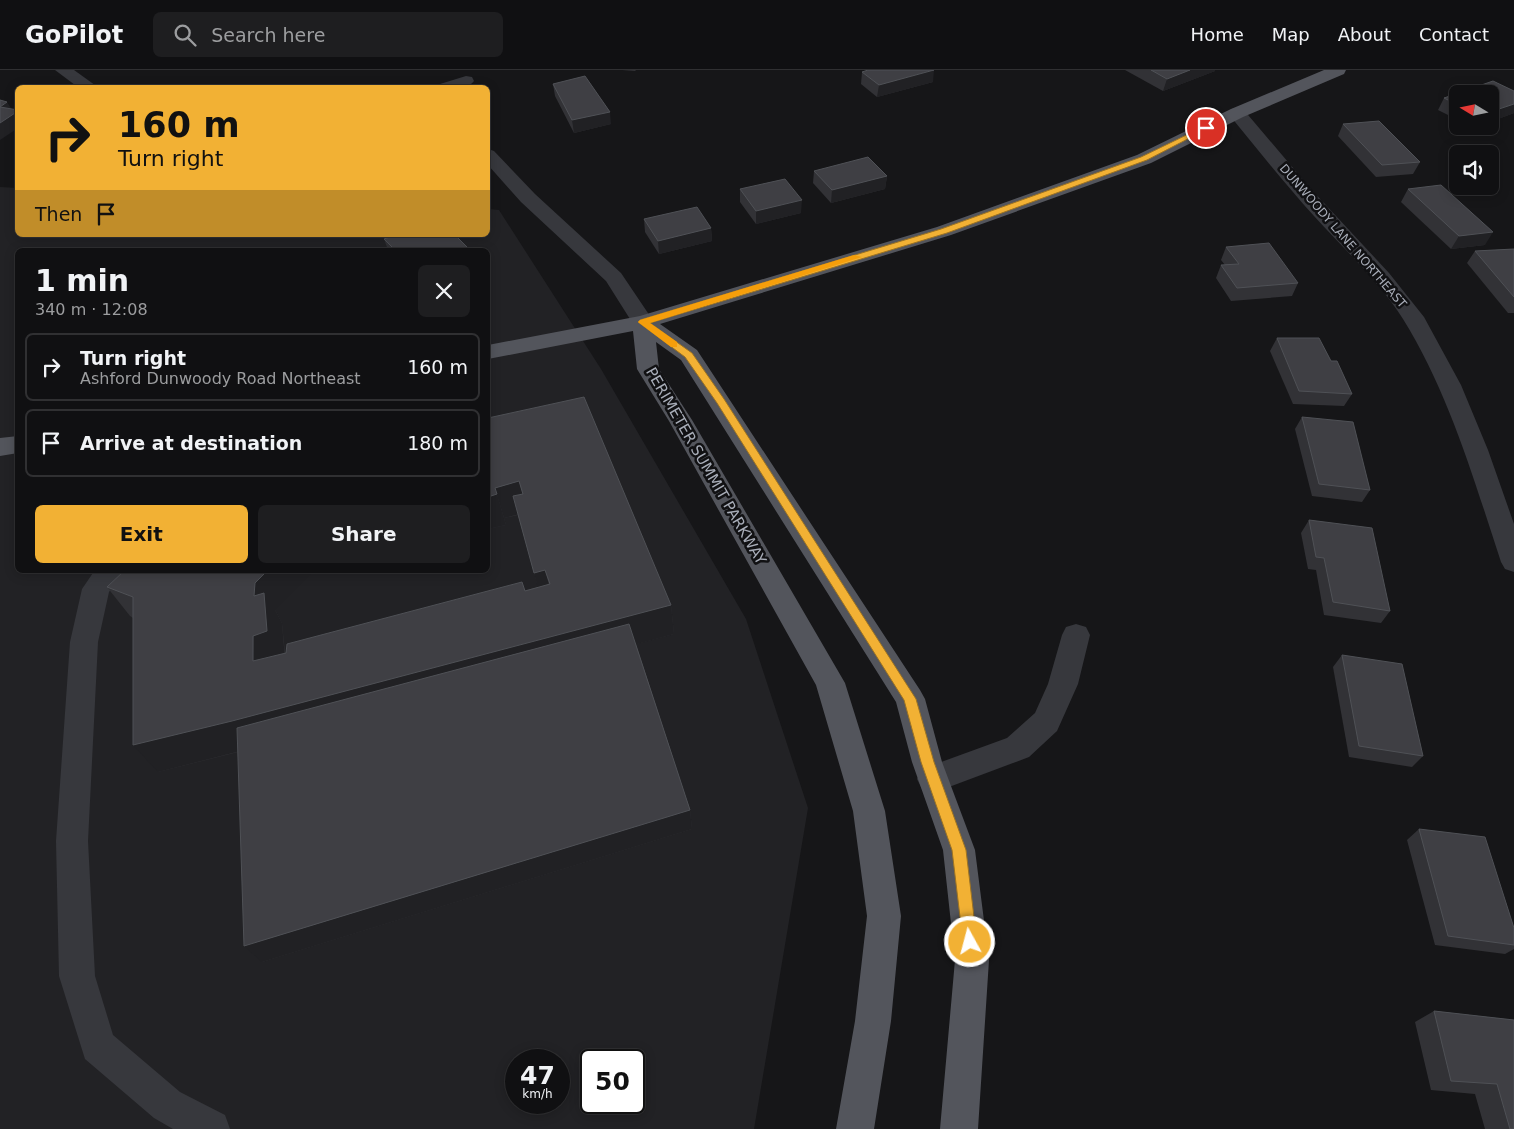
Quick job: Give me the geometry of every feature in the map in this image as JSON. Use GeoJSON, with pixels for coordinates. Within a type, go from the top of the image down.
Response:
{"type":"FeatureCollection","features":[{"type":"Feature","properties":{"kind":"main road"},"geometry":{"type":"LineString","coordinates":[[490,352],[643,322],[944,231],[1144,159],[1236,113],[1338,70]]}},
{"type":"Feature","properties":{"kind":"main road"},"geometry":{"type":"LineString","coordinates":[[643,322],[689,355],[910,699],[933,779],[959,850],[972,960],[959,1129]]}},
{"type":"Feature","properties":{"kind":"main road","name":"PERIMETER SUMMIT PARKWAY"},"geometry":{"type":"LineString","coordinates":[[643,322],[648,369],[680,420],[830,683],[869,811],[884,916],[873,1021],[855,1129]]}},
{"type":"Feature","properties":{"kind":"main road"},"geometry":{"type":"LineString","coordinates":[[0,447],[15,444]]}},
{"type":"Feature","properties":{"kind":"street"},"geometry":{"type":"LineString","coordinates":[[63,70],[86,85]]}},
{"type":"Feature","properties":{"kind":"street"},"geometry":{"type":"LineString","coordinates":[[453,85],[467,79]]}},
{"type":"Feature","properties":{"kind":"street","name":"DUNWOODY LANE NORTHEAST"},"geometry":{"type":"LineString","coordinates":[[1236,113],[1304,192],[1382,277],[1413,317],[1449,385],[1476,450],[1514,562]]}},
{"type":"Feature","properties":{"kind":"street"},"geometry":{"type":"LineString","coordinates":[[490,157],[528,198],[614,277],[643,322]]}},
{"type":"Feature","properties":{"kind":"street"},"geometry":{"type":"LineString","coordinates":[[108,573],[96,589],[84,642],[72,841],[76,976],[98,1046],[167,1105],[211,1129]]}},
{"type":"Feature","properties":{"kind":"street"},"geometry":{"type":"LineString","coordinates":[[933,779],[1018,748],[1046,722],[1063,684],[1076,635]]}},
{"type":"Feature","properties":{"kind":"shaded area"},"geometry":{"type":"Polygon","coordinates":[[[0,187],[15,188],[15,237],[490,237],[490,209],[499,210],[601,369],[746,619],[808,808],[754,1129],[0,1129],[0,187]]]}},
{"type":"Feature","properties":{"kind":"building"},"geometry":{"type":"Polygon","coordinates":[[[868,70],[934,70],[879,85],[862,72],[868,70]]]}},
{"type":"Feature","properties":{"kind":"building"},"geometry":{"type":"Polygon","coordinates":[[[1151,70],[1190,70],[1167,79],[1151,70]]]}},
{"type":"Feature","properties":{"kind":"building"},"geometry":{"type":"Polygon","coordinates":[[[585,76],[610,112],[572,120],[553,84],[585,76]]]}},
{"type":"Feature","properties":{"kind":"building"},"geometry":{"type":"Polygon","coordinates":[[[1493,81],[1514,91],[1514,104],[1499,109],[1499,85],[1481,85],[1493,81]]]}},
{"type":"Feature","properties":{"kind":"building"},"geometry":{"type":"Polygon","coordinates":[[[0,100],[7,102],[0,107],[0,100]]]}},
{"type":"Feature","properties":{"kind":"building"},"geometry":{"type":"Polygon","coordinates":[[[0,107],[15,110],[15,113],[0,123],[0,107]]]}},
{"type":"Feature","properties":{"kind":"building"},"geometry":{"type":"Polygon","coordinates":[[[1379,121],[1420,162],[1382,165],[1343,124],[1379,121]]]}},
{"type":"Feature","properties":{"kind":"building"},"geometry":{"type":"Polygon","coordinates":[[[868,157],[887,176],[832,190],[814,171],[868,157]]]}},
{"type":"Feature","properties":{"kind":"building"},"geometry":{"type":"Polygon","coordinates":[[[785,179],[802,200],[756,211],[740,189],[785,179]]]}},
{"type":"Feature","properties":{"kind":"building"},"geometry":{"type":"Polygon","coordinates":[[[1441,185],[1449,192],[1449,195],[1452,195],[1493,232],[1459,236],[1408,189],[1441,185]]]}},
{"type":"Feature","properties":{"kind":"building"},"geometry":{"type":"Polygon","coordinates":[[[697,207],[711,228],[658,241],[644,219],[697,207]]]}},
{"type":"Feature","properties":{"kind":"building"},"geometry":{"type":"Polygon","coordinates":[[[390,237],[457,237],[468,248],[393,248],[384,239],[390,237]]]}},
{"type":"Feature","properties":{"kind":"building"},"geometry":{"type":"Polygon","coordinates":[[[1269,243],[1298,283],[1237,288],[1221,265],[1239,264],[1226,247],[1269,243]]]}},
{"type":"Feature","properties":{"kind":"building"},"geometry":{"type":"Polygon","coordinates":[[[1514,249],[1514,297],[1475,251],[1514,249]]]}},
{"type":"Feature","properties":{"kind":"building"},"geometry":{"type":"Polygon","coordinates":[[[1277,338],[1319,338],[1331,361],[1337,361],[1352,394],[1299,391],[1277,338]]]}},
{"type":"Feature","properties":{"kind":"building"},"geometry":{"type":"Polygon","coordinates":[[[584,397],[671,605],[232,721],[133,745],[133,597],[107,587],[122,573],[265,573],[255,583],[254,596],[264,593],[267,631],[253,636],[253,661],[286,653],[287,644],[522,582],[525,591],[550,584],[545,570],[534,573],[513,496],[523,494],[519,481],[495,488],[497,494],[490,496],[490,418],[584,397]]]}},
{"type":"Feature","properties":{"kind":"building"},"geometry":{"type":"Polygon","coordinates":[[[1302,417],[1353,422],[1370,490],[1319,484],[1302,417]]]}},
{"type":"Feature","properties":{"kind":"building"},"geometry":{"type":"Polygon","coordinates":[[[1309,520],[1372,528],[1390,611],[1333,602],[1324,558],[1316,557],[1309,520]]]}},
{"type":"Feature","properties":{"kind":"building"},"geometry":{"type":"Polygon","coordinates":[[[629,624],[690,810],[244,946],[237,728],[629,624]]]}},
{"type":"Feature","properties":{"kind":"building"},"geometry":{"type":"Polygon","coordinates":[[[1342,655],[1402,664],[1423,756],[1359,746],[1342,655]]]}},
{"type":"Feature","properties":{"kind":"building"},"geometry":{"type":"Polygon","coordinates":[[[1419,829],[1485,837],[1514,928],[1514,945],[1448,936],[1419,829]]]}},
{"type":"Feature","properties":{"kind":"building"},"geometry":{"type":"Polygon","coordinates":[[[1434,1011],[1514,1020],[1514,1129],[1510,1129],[1497,1084],[1451,1081],[1434,1011]]]}},
{"type":"Feature","properties":{"kind":"slow traffic"},"geometry":{"type":"LineString","coordinates":[[674,345],[643,322],[857,257]]}},
{"type":"Feature","properties":{"kind":"route"},"geometry":{"type":"LineString","coordinates":[[970,942],[959,850],[927,762],[910,699],[689,355],[643,322],[944,231],[1144,159],[1206,128]]}}]}
